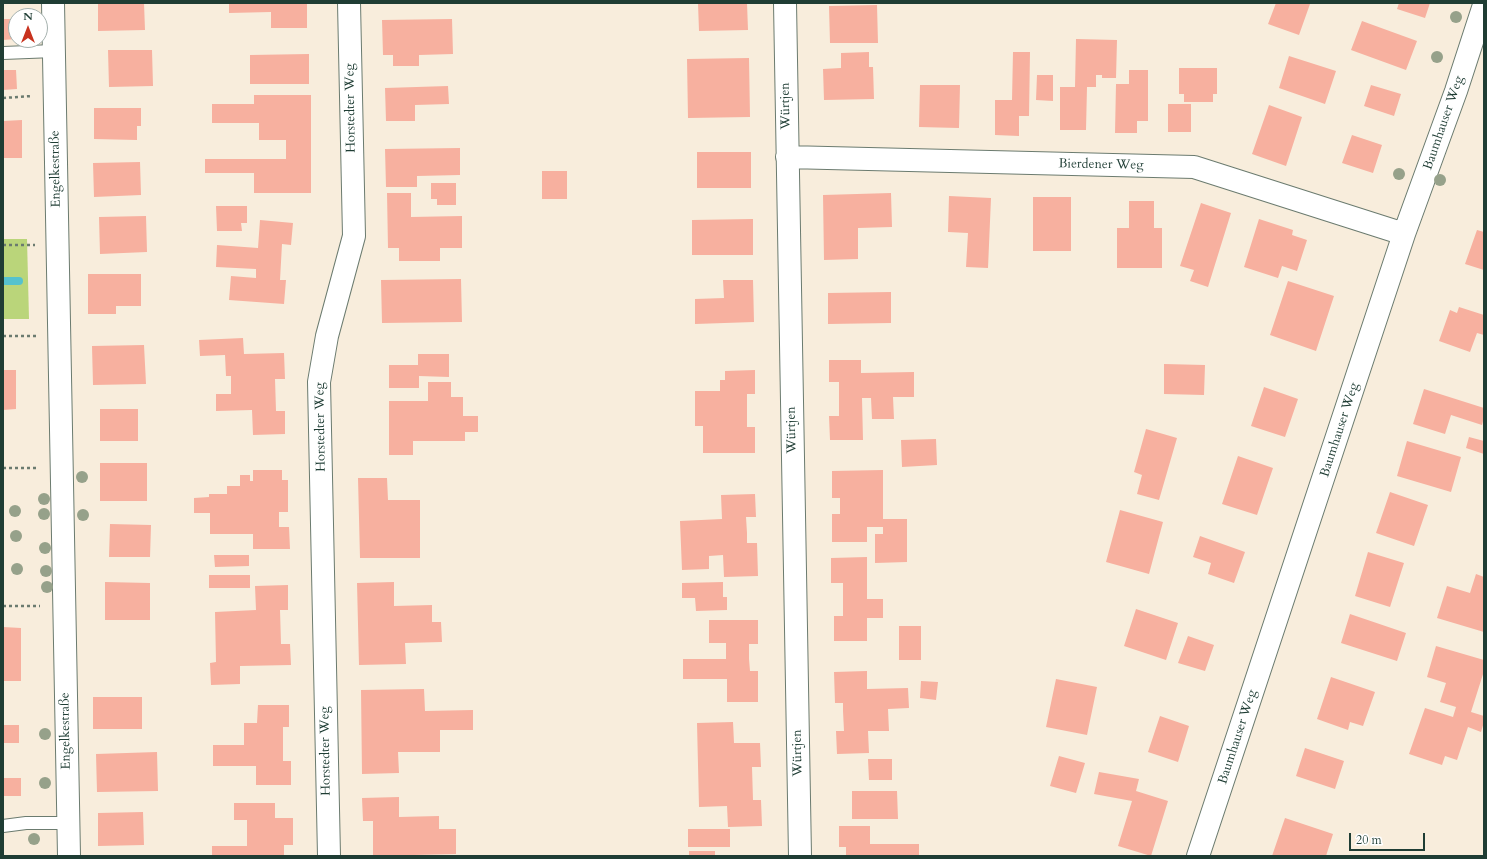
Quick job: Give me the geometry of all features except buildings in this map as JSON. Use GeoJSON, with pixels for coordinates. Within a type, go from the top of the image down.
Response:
{"type":"FeatureCollection","features":[{"type":"Feature","properties":{"kind":"street","name":"Engelkestraße"},"geometry":{"type":"LineString","coordinates":[[53,3],[69,856]]}},
{"type":"Feature","properties":{"kind":"street","name":"Horstedter Weg"},"geometry":{"type":"LineString","coordinates":[[328,856],[319,382],[327,336],[354,236],[349,3]]}},
{"type":"Feature","properties":{"kind":"street","name":"Würtjen"},"geometry":{"type":"LineString","coordinates":[[785,3],[800,856]]}},
{"type":"Feature","properties":{"kind":"street","name":"Baumhauser Weg"},"geometry":{"type":"LineString","coordinates":[[1198,856],[1404,234],[1456,91],[1484,5]]}},
{"type":"Feature","properties":{"kind":"street","name":"Bierdener Weg"},"geometry":{"type":"LineString","coordinates":[[787,157],[1194,167],[1404,234]]}},
{"type":"Feature","properties":{"kind":"lane"},"geometry":{"type":"LineString","coordinates":[[3,52],[54,51]]}},
{"type":"Feature","properties":{"kind":"lane"},"geometry":{"type":"LineString","coordinates":[[3,826],[26,823],[68,823]]}},
{"type":"Feature","properties":{"kind":"path"},"geometry":{"type":"LineString","coordinates":[[3,245],[57,245]]}},
{"type":"Feature","properties":{"kind":"path"},"geometry":{"type":"LineString","coordinates":[[3,336],[59,336]]}},
{"type":"Feature","properties":{"kind":"path"},"geometry":{"type":"LineString","coordinates":[[3,468],[61,468]]}},
{"type":"Feature","properties":{"kind":"path"},"geometry":{"type":"LineString","coordinates":[[3,606],[64,606]]}},
{"type":"Feature","properties":{"kind":"green space"},"geometry":{"type":"Polygon","coordinates":[[[3,239],[27,239],[29,319],[3,319],[3,239]]]}},
{"type":"Feature","properties":{"kind":"waterway"},"geometry":{"type":"LineString","coordinates":[[3,281],[19,281]]}}]}
